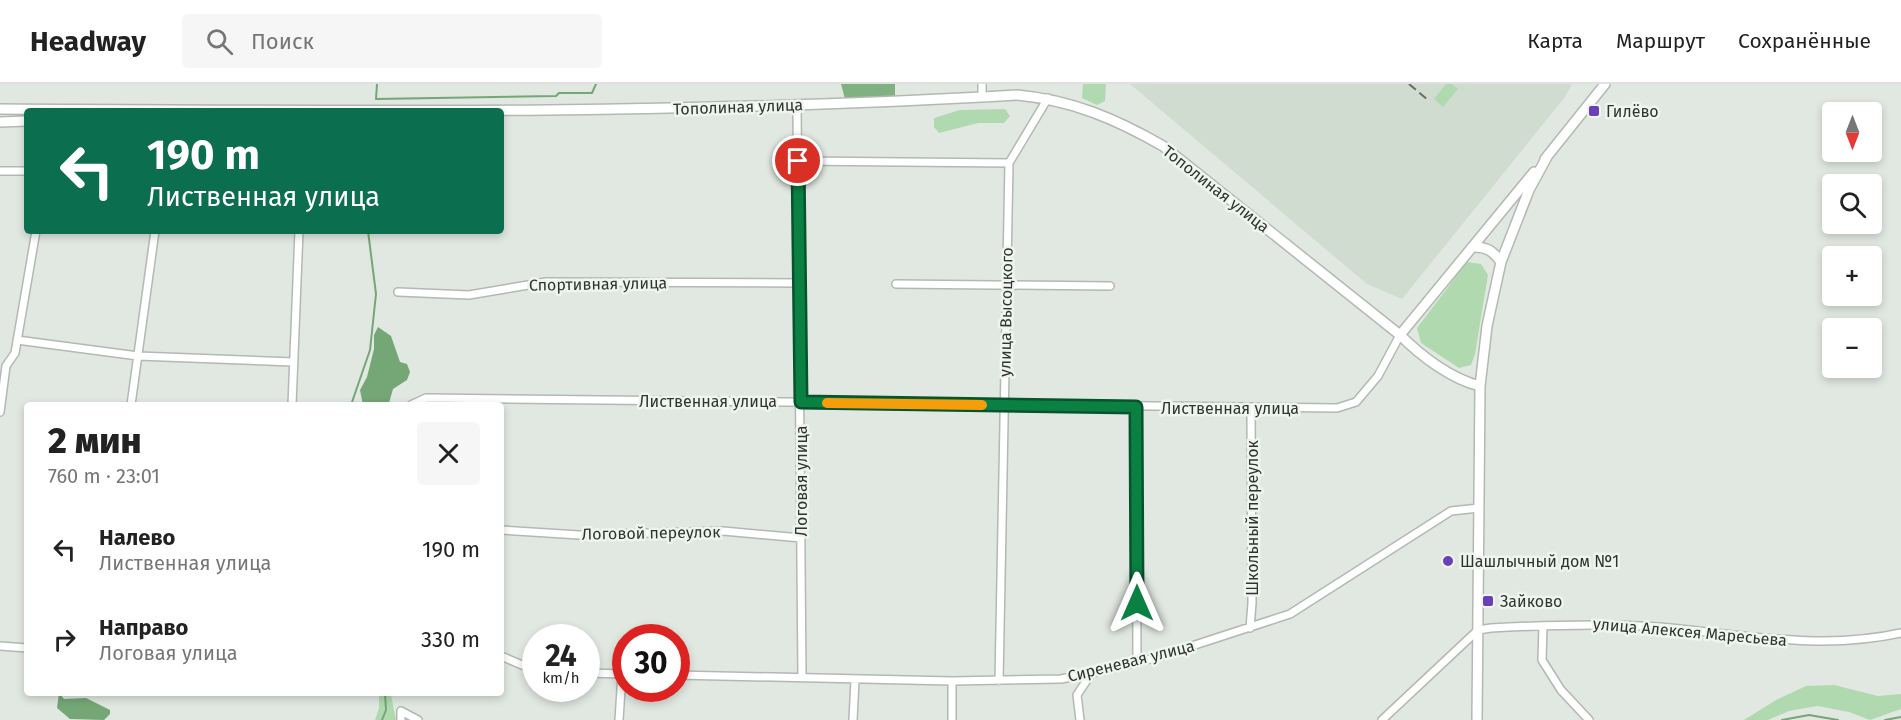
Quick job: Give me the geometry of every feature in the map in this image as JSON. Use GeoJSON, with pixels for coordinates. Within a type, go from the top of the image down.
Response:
{"type":"FeatureCollection","features":[{"type":"Feature","properties":{"kind":"main road"},"geometry":{"type":"LineString","coordinates":[[1400,335],[1605,84]]}},
{"type":"Feature","properties":{"kind":"main road","name":"Тополиная улица"},"geometry":{"type":"LineString","coordinates":[[504,110],[797,106],[1017,95],[1070,103],[1121,122],[1163,146],[1400,335],[1414,349],[1465,382],[1480,386]]}},
{"type":"Feature","properties":{"kind":"main road","name":"Тополиная улица"},"geometry":{"type":"LineString","coordinates":[[0,109],[24,109]]}},
{"type":"Feature","properties":{"kind":"main road"},"geometry":{"type":"LineString","coordinates":[[0,122],[24,121]]}},
{"type":"Feature","properties":{"kind":"main road"},"geometry":{"type":"LineString","coordinates":[[1477,720],[1480,386],[1487,326],[1502,262],[1529,190],[1548,155]]}},
{"type":"Feature","properties":{"kind":"main road"},"geometry":{"type":"LineString","coordinates":[[1472,248],[1483,246],[1495,253],[1502,262]]}},
{"type":"Feature","properties":{"kind":"street"},"geometry":{"type":"LineString","coordinates":[[982,84],[982,97]]}},
{"type":"Feature","properties":{"kind":"street"},"geometry":{"type":"LineString","coordinates":[[798,161],[1009,163],[1048,98]]}},
{"type":"Feature","properties":{"kind":"street","name":"Логовая улица"},"geometry":{"type":"LineString","coordinates":[[797,106],[802,677]]}},
{"type":"Feature","properties":{"kind":"street","name":"улица Высоцкого"},"geometry":{"type":"LineString","coordinates":[[999,681],[1009,163]]}},
{"type":"Feature","properties":{"kind":"street"},"geometry":{"type":"LineString","coordinates":[[0,171],[24,171]]}},
{"type":"Feature","properties":{"kind":"street"},"geometry":{"type":"LineString","coordinates":[[0,412],[3,367],[15,353],[35,234]]}},
{"type":"Feature","properties":{"kind":"street"},"geometry":{"type":"LineString","coordinates":[[131,402],[155,234]]}},
{"type":"Feature","properties":{"kind":"street"},"geometry":{"type":"LineString","coordinates":[[292,402],[299,234]]}},
{"type":"Feature","properties":{"kind":"street","name":"Спортивная улица"},"geometry":{"type":"LineString","coordinates":[[398,292],[468,295],[546,282],[799,283]]}},
{"type":"Feature","properties":{"kind":"street"},"geometry":{"type":"LineString","coordinates":[[896,284],[1110,286]]}},
{"type":"Feature","properties":{"kind":"street","name":"Лиственная улица"},"geometry":{"type":"LineString","coordinates":[[417,402],[426,398],[1251,409],[1337,408],[1356,402],[1378,376],[1400,335]]}},
{"type":"Feature","properties":{"kind":"street"},"geometry":{"type":"LineString","coordinates":[[17,340],[138,356],[293,362]]}},
{"type":"Feature","properties":{"kind":"street"},"geometry":{"type":"LineString","coordinates":[[1136,407],[1137,662]]}},
{"type":"Feature","properties":{"kind":"street","name":"Школьный переулок"},"geometry":{"type":"LineString","coordinates":[[1250,628],[1252,603],[1251,409]]}},
{"type":"Feature","properties":{"kind":"street","name":"Сиреневая улица"},"geometry":{"type":"LineString","coordinates":[[690,675],[999,681],[1061,679],[1092,673],[1137,662],[1290,614],[1451,511],[1479,508]]}},
{"type":"Feature","properties":{"kind":"street","name":"Логовой переулок"},"geometry":{"type":"LineString","coordinates":[[504,530],[579,535],[723,531],[801,538]]}},
{"type":"Feature","properties":{"kind":"street","name":"улица Алексея Маресьева"},"geometry":{"type":"LineString","coordinates":[[1478,630],[1607,624],[1810,642],[1871,640],[1901,633]]}},
{"type":"Feature","properties":{"kind":"street"},"geometry":{"type":"LineString","coordinates":[[1543,626],[1542,660],[1561,690],[1589,720]]}},
{"type":"Feature","properties":{"kind":"street"},"geometry":{"type":"LineString","coordinates":[[1382,720],[1478,630]]}},
{"type":"Feature","properties":{"kind":"street"},"geometry":{"type":"LineString","coordinates":[[0,646],[24,648]]}},
{"type":"Feature","properties":{"kind":"street"},"geometry":{"type":"LineString","coordinates":[[504,657],[522,665]]}},
{"type":"Feature","properties":{"kind":"street"},"geometry":{"type":"LineString","coordinates":[[1080,720],[1077,695],[1092,673]]}},
{"type":"Feature","properties":{"kind":"street"},"geometry":{"type":"LineString","coordinates":[[853,720],[855,680]]}},
{"type":"Feature","properties":{"kind":"street"},"geometry":{"type":"LineString","coordinates":[[952,681],[952,720]]}},
{"type":"Feature","properties":{"kind":"street"},"geometry":{"type":"LineString","coordinates":[[619,720],[621,702]]}},
{"type":"Feature","properties":{"kind":"street"},"geometry":{"type":"LineString","coordinates":[[401,720],[401,711],[418,720]]}},
{"type":"Feature","properties":{"kind":"shaded area"},"geometry":{"type":"Polygon","coordinates":[[[841,84],[895,84],[895,97],[845,99],[841,84]]]}},
{"type":"Feature","properties":{"kind":"shaded area"},"geometry":{"type":"Polygon","coordinates":[[[1083,84],[1106,84],[1105,101],[1097,105],[1082,98],[1083,84]]]}},
{"type":"Feature","properties":{"kind":"shaded area"},"geometry":{"type":"Polygon","coordinates":[[[1130,84],[1572,84],[1565,97],[1402,299],[1367,284],[1130,84]]]}},
{"type":"Feature","properties":{"kind":"shaded area"},"geometry":{"type":"Polygon","coordinates":[[[1446,84],[1452,84],[1458,89],[1443,107],[1434,99],[1446,84]]]}},
{"type":"Feature","properties":{"kind":"shaded area"},"geometry":{"type":"Polygon","coordinates":[[[1005,109],[1010,116],[1004,123],[978,123],[939,133],[934,127],[934,118],[960,110],[1005,109]]]}},
{"type":"Feature","properties":{"kind":"shaded area"},"geometry":{"type":"Polygon","coordinates":[[[1467,262],[1481,264],[1488,275],[1475,354],[1471,365],[1459,368],[1421,343],[1417,328],[1467,262]]]}},
{"type":"Feature","properties":{"kind":"shaded area"},"geometry":{"type":"Polygon","coordinates":[[[378,327],[391,336],[400,362],[407,364],[410,372],[407,380],[393,389],[389,402],[362,402],[360,390],[367,377],[374,349],[374,335],[378,327]]]}},
{"type":"Feature","properties":{"kind":"shaded area"},"geometry":{"type":"Polygon","coordinates":[[[1834,685],[1878,696],[1901,694],[1901,709],[1870,720],[1849,712],[1817,706],[1789,711],[1768,720],[1744,720],[1776,700],[1806,686],[1834,685]]]}},
{"type":"Feature","properties":{"kind":"shaded area"},"geometry":{"type":"Polygon","coordinates":[[[59,696],[64,699],[86,698],[110,710],[110,714],[104,720],[70,719],[57,708],[59,696]]]}},
{"type":"Feature","properties":{"kind":"shaded area"},"geometry":{"type":"Polygon","coordinates":[[[379,696],[391,696],[396,720],[375,720],[379,708],[379,696]]]}},
{"type":"Feature","properties":{"kind":"waterway"},"geometry":{"type":"LineString","coordinates":[[377,84],[376,99],[556,96],[559,93],[592,93],[596,84]]}},
{"type":"Feature","properties":{"kind":"waterway"},"geometry":{"type":"LineString","coordinates":[[352,402],[370,350],[376,294],[368,234]]}},
{"type":"Feature","properties":{"kind":"waterway"},"geometry":{"type":"LineString","coordinates":[[382,720],[386,710],[385,696]]}},
{"type":"Feature","properties":{"kind":"waterway"},"geometry":{"type":"LineString","coordinates":[[1782,720],[1809,715],[1838,720]]}},
{"type":"Feature","properties":{"kind":"waterway"},"geometry":{"type":"LineString","coordinates":[[1885,720],[1901,717]]}},
{"type":"Feature","properties":{"kind":"railway"},"geometry":{"type":"LineString","coordinates":[[1409,84],[1428,100]]}},
{"type":"Feature","properties":{"kind":"slow traffic"},"geometry":{"type":"LineString","coordinates":[[827,403],[982,405]]}},
{"type":"Feature","properties":{"kind":"place","name":"Гилёво"},"geometry":{"type":"Point","coordinates":[1594,111]}},
{"type":"Feature","properties":{"kind":"place","name":"Шашлычный дом №1"},"geometry":{"type":"Point","coordinates":[1448,561]}},
{"type":"Feature","properties":{"kind":"place","name":"Зайково"},"geometry":{"type":"Point","coordinates":[1488,601]}},
{"type":"Feature","properties":{"kind":"route"},"geometry":{"type":"LineString","coordinates":[[798,161],[801,402],[1136,407],[1137,603]]}}]}
